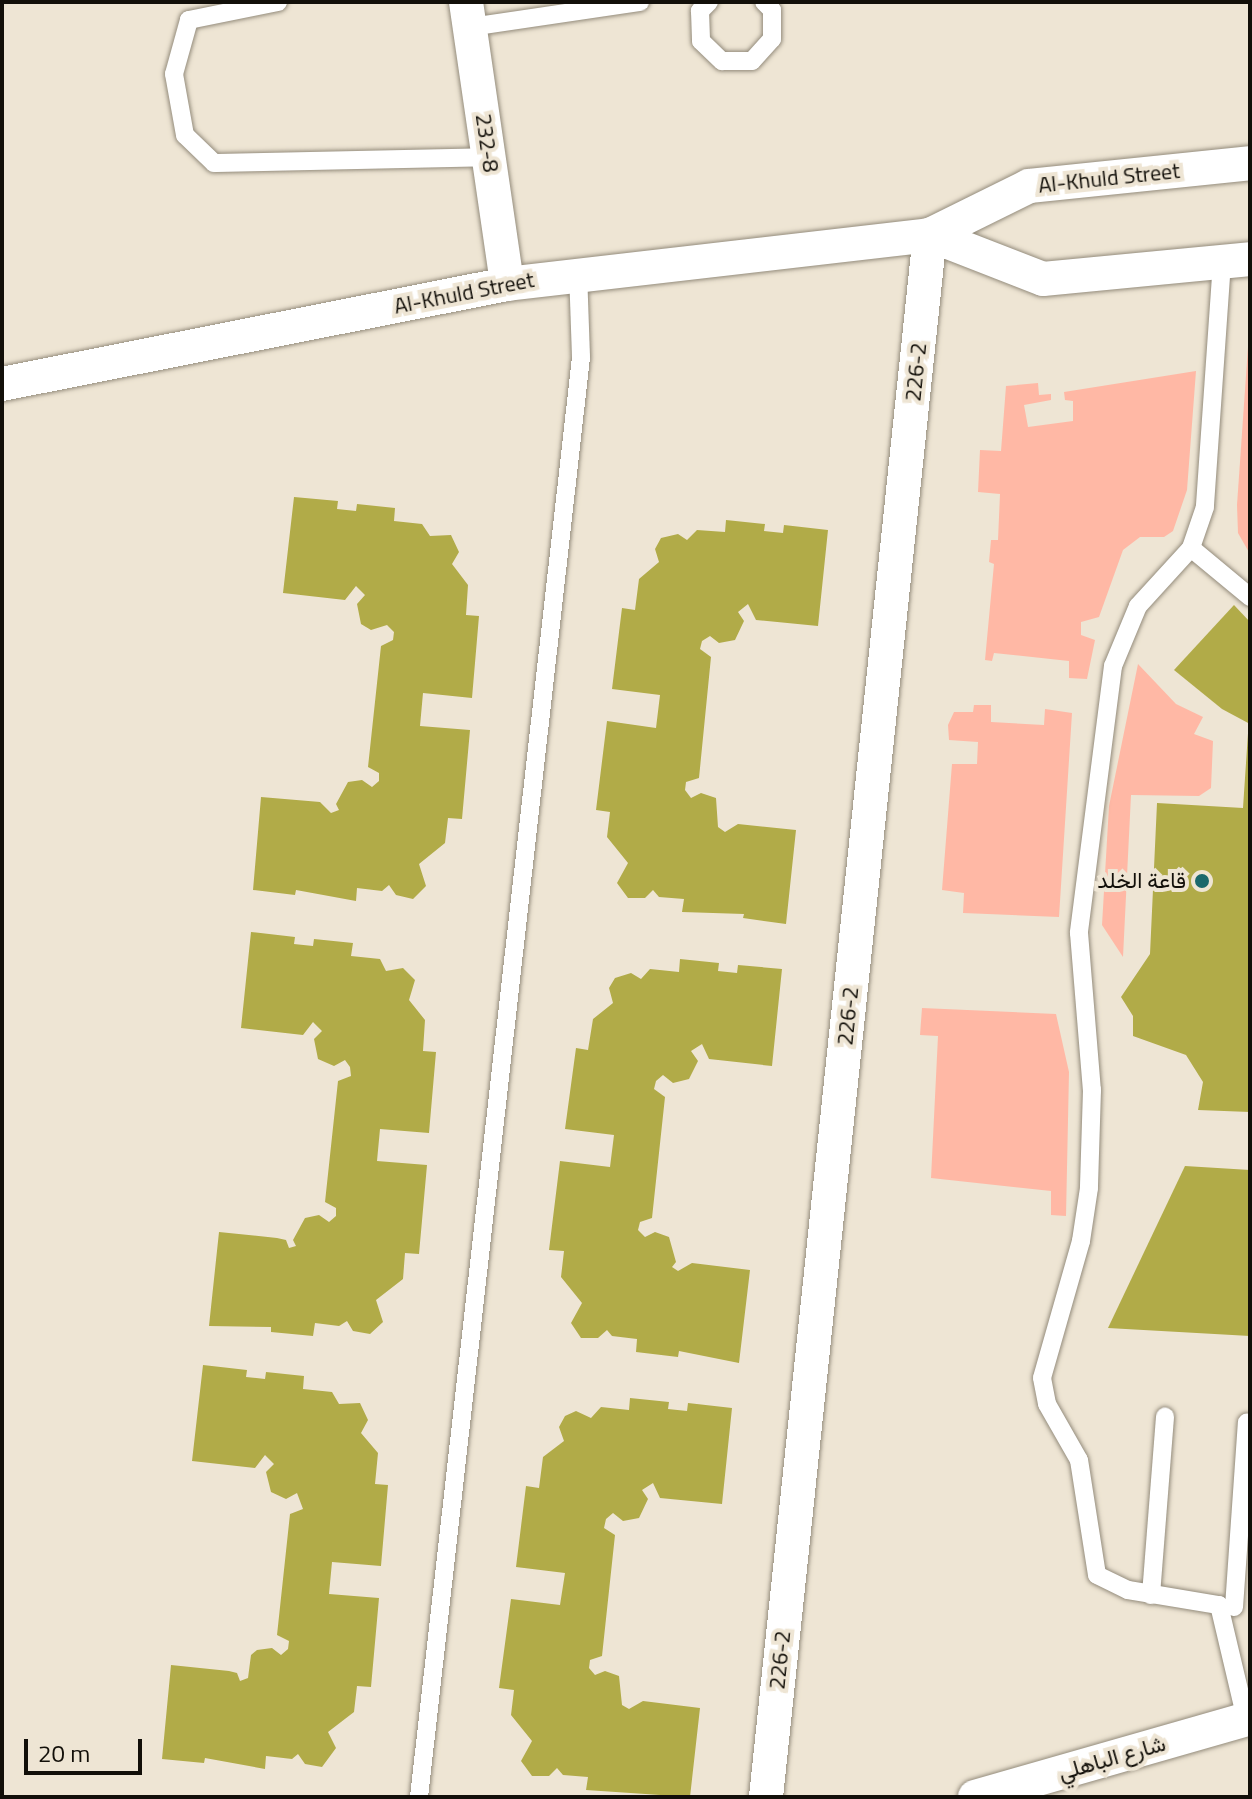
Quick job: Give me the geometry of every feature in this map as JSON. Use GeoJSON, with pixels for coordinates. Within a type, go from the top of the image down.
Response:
{"type":"FeatureCollection","features":[{"type":"Feature","properties":{"kind":"street","name":"232-8"},"geometry":{"type":"LineString","coordinates":[[468,14],[507,284]]}},
{"type":"Feature","properties":{"kind":"street","name":"Al-Khuld Street"},"geometry":{"type":"LineString","coordinates":[[2,384],[578,272],[930,235],[1029,186],[1250,163]]}},
{"type":"Feature","properties":{"kind":"street","name":"Al-Khuld Street"},"geometry":{"type":"LineString","coordinates":[[930,235],[1043,279],[1236,260]]}},
{"type":"Feature","properties":{"kind":"street","name":"226-2"},"geometry":{"type":"LineString","coordinates":[[766,1797],[930,235]]}},
{"type":"Feature","properties":{"kind":"street","name":"شارع الباهلي"},"geometry":{"type":"LineString","coordinates":[[975,1797],[1248,1719]]}},
{"type":"Feature","properties":{"kind":"lane"},"geometry":{"type":"LineString","coordinates":[[278,2],[189,20],[174,74],[185,135],[214,163],[489,157]]}},
{"type":"Feature","properties":{"kind":"lane"},"geometry":{"type":"LineString","coordinates":[[468,14],[640,2]]}},
{"type":"Feature","properties":{"kind":"lane"},"geometry":{"type":"LineString","coordinates":[[709,2],[700,11],[701,41],[722,61],[752,61],[772,39],[772,10],[764,2]]}},
{"type":"Feature","properties":{"kind":"lane"},"geometry":{"type":"LineString","coordinates":[[1234,1607],[1151,1595],[1097,1575],[1079,1460],[1047,1404],[1042,1378],[1081,1241],[1089,1188],[1092,1090],[1079,933],[1113,666],[1138,606],[1191,548],[1205,507],[1236,260]]}},
{"type":"Feature","properties":{"kind":"lane"},"geometry":{"type":"LineString","coordinates":[[419,1797],[581,357],[578,272]]}},
{"type":"Feature","properties":{"kind":"lane"},"geometry":{"type":"LineString","coordinates":[[1191,548],[1250,597]]}},
{"type":"Feature","properties":{"kind":"lane"},"geometry":{"type":"LineString","coordinates":[[1151,1595],[1165,1417]]}},
{"type":"Feature","properties":{"kind":"lane"},"geometry":{"type":"LineString","coordinates":[[1247,1422],[1234,1607],[1248,1719]]}},
{"type":"Feature","properties":{"kind":"shaded area"},"geometry":{"type":"Polygon","coordinates":[[[1250,318],[1250,554],[1238,533],[1237,505],[1250,318]]]}},
{"type":"Feature","properties":{"kind":"shaded area"},"geometry":{"type":"Polygon","coordinates":[[[1196,371],[1187,490],[1173,531],[1164,537],[1140,537],[1123,550],[1099,617],[1081,622],[1081,635],[1095,640],[1087,679],[1069,678],[1069,661],[994,653],[992,661],[985,660],[994,564],[989,562],[991,540],[998,540],[1000,494],[978,492],[980,450],[1001,451],[1006,386],[1038,383],[1039,395],[1051,394],[1051,400],[1024,405],[1028,427],[1073,421],[1073,401],[1065,400],[1064,392],[1196,371]]]}},
{"type":"Feature","properties":{"kind":"shaded area"},"geometry":{"type":"Polygon","coordinates":[[[1138,664],[1176,704],[1203,717],[1194,734],[1213,741],[1211,788],[1199,796],[1131,795],[1123,957],[1102,925],[1109,806],[1138,664]]]}},
{"type":"Feature","properties":{"kind":"shaded area"},"geometry":{"type":"Polygon","coordinates":[[[974,705],[991,705],[991,722],[1044,725],[1045,709],[1072,713],[1059,917],[963,913],[964,893],[942,890],[952,764],[977,764],[978,742],[949,740],[948,725],[954,712],[973,712],[974,705]]]}},
{"type":"Feature","properties":{"kind":"shaded area"},"geometry":{"type":"Polygon","coordinates":[[[922,1008],[1056,1014],[1069,1072],[1066,1216],[1051,1215],[1051,1191],[931,1178],[938,1036],[920,1035],[922,1008]]]}},
{"type":"Feature","properties":{"kind":"building"},"geometry":{"type":"Polygon","coordinates":[[[294,497],[338,501],[337,509],[356,511],[357,504],[395,508],[394,521],[422,524],[430,536],[451,535],[459,552],[452,564],[468,585],[466,615],[479,616],[472,698],[423,693],[420,726],[470,730],[462,819],[448,818],[445,843],[419,864],[426,886],[413,899],[396,895],[389,885],[382,891],[357,888],[356,901],[296,890],[295,895],[253,890],[261,797],[320,802],[331,813],[339,810],[336,804],[348,782],[362,780],[372,787],[379,781],[379,773],[368,767],[381,646],[393,640],[394,632],[387,625],[371,630],[361,624],[357,604],[365,595],[356,586],[345,600],[283,593],[294,497]]]}},
{"type":"Feature","properties":{"kind":"building"},"geometry":{"type":"Polygon","coordinates":[[[726,520],[765,524],[764,531],[783,533],[784,525],[828,530],[818,626],[756,620],[748,604],[738,612],[744,621],[735,640],[719,643],[710,636],[702,641],[700,649],[711,657],[699,778],[686,782],[685,790],[691,798],[701,793],[716,798],[718,827],[725,832],[738,824],[796,830],[786,924],[743,918],[744,914],[682,912],[684,899],[659,897],[653,890],[645,898],[628,898],[617,883],[628,863],[607,837],[610,812],[596,810],[607,721],[656,728],[660,695],[612,689],[622,608],[635,610],[639,579],[659,562],[655,549],[661,538],[678,534],[687,540],[697,530],[725,532],[726,520]]]}},
{"type":"Feature","properties":{"kind":"building"},"geometry":{"type":"Polygon","coordinates":[[[1234,605],[1250,622],[1250,724],[1222,709],[1174,670],[1234,605]]]}},
{"type":"Feature","properties":{"kind":"building","name":"قاعة الخلد"},"geometry":{"type":"Polygon","coordinates":[[[1248,733],[1250,1112],[1198,1110],[1203,1082],[1186,1055],[1133,1036],[1133,1016],[1121,997],[1150,954],[1157,803],[1243,808],[1248,733]]]}},
{"type":"Feature","properties":{"kind":"building"},"geometry":{"type":"Polygon","coordinates":[[[251,932],[295,937],[294,944],[313,946],[314,939],[353,943],[351,956],[380,959],[386,971],[403,968],[415,980],[409,1000],[425,1020],[423,1051],[436,1052],[429,1133],[380,1129],[377,1161],[427,1165],[419,1254],[405,1253],[403,1279],[376,1300],[383,1322],[370,1334],[353,1331],[347,1321],[339,1326],[315,1323],[313,1336],[271,1332],[271,1327],[209,1326],[219,1232],[286,1240],[289,1248],[296,1246],[293,1240],[305,1218],[319,1215],[329,1222],[336,1216],[336,1208],[325,1202],[338,1081],[351,1076],[345,1060],[334,1066],[318,1059],[314,1039],[322,1031],[313,1022],[303,1035],[241,1028],[251,932]]]}},
{"type":"Feature","properties":{"kind":"building"},"geometry":{"type":"Polygon","coordinates":[[[680,959],[719,963],[718,971],[737,973],[738,965],[782,969],[772,1066],[709,1059],[702,1044],[691,1051],[698,1061],[689,1079],[673,1083],[663,1075],[656,1081],[654,1089],[665,1097],[652,1218],[640,1222],[638,1230],[645,1237],[655,1232],[669,1237],[676,1262],[672,1267],[678,1271],[692,1263],[750,1270],[739,1363],[679,1351],[678,1357],[636,1352],[637,1339],[612,1336],[607,1330],[598,1338],[581,1338],[571,1323],[582,1303],[561,1277],[564,1251],[549,1250],[560,1161],[610,1167],[614,1135],[565,1129],[576,1048],[588,1050],[593,1019],[613,1003],[609,988],[615,978],[631,973],[641,979],[650,969],[679,972],[680,959]]]}},
{"type":"Feature","properties":{"kind":"building"},"geometry":{"type":"Polygon","coordinates":[[[1185,1166],[1250,1170],[1250,1336],[1108,1328],[1185,1166]]]}},
{"type":"Feature","properties":{"kind":"building"},"geometry":{"type":"Polygon","coordinates":[[[203,1365],[247,1370],[246,1377],[265,1379],[266,1372],[304,1376],[303,1389],[332,1392],[339,1404],[360,1403],[368,1420],[361,1433],[378,1453],[375,1484],[388,1485],[381,1566],[332,1562],[329,1594],[379,1598],[371,1687],[357,1686],[354,1712],[328,1732],[336,1748],[322,1767],[305,1764],[298,1754],[292,1759],[266,1756],[265,1769],[205,1758],[204,1763],[162,1759],[171,1665],[229,1671],[237,1673],[240,1681],[248,1678],[251,1655],[257,1650],[272,1648],[281,1655],[288,1649],[289,1641],[277,1635],[290,1514],[303,1509],[297,1493],[286,1499],[271,1492],[266,1472],[274,1464],[265,1455],[255,1468],[192,1461],[203,1365]]]}},
{"type":"Feature","properties":{"kind":"building"},"geometry":{"type":"Polygon","coordinates":[[[630,1398],[669,1402],[668,1409],[687,1411],[688,1403],[732,1408],[722,1504],[660,1498],[653,1483],[642,1490],[648,1499],[639,1518],[623,1521],[613,1513],[606,1519],[604,1528],[615,1535],[602,1656],[590,1660],[589,1668],[595,1675],[605,1671],[619,1676],[622,1705],[629,1709],[643,1701],[700,1708],[690,1797],[586,1790],[588,1777],[563,1775],[557,1768],[549,1776],[532,1776],[521,1761],[532,1741],[511,1715],[514,1690],[499,1688],[511,1599],[560,1605],[565,1573],[516,1567],[526,1486],[539,1488],[543,1457],[564,1441],[559,1427],[565,1416],[576,1411],[591,1418],[601,1407],[629,1410],[630,1398]]]}},
{"type":"Feature","properties":{"kind":"place","name":"قاعة الخلد"},"geometry":{"type":"Point","coordinates":[1202,881]}}]}
